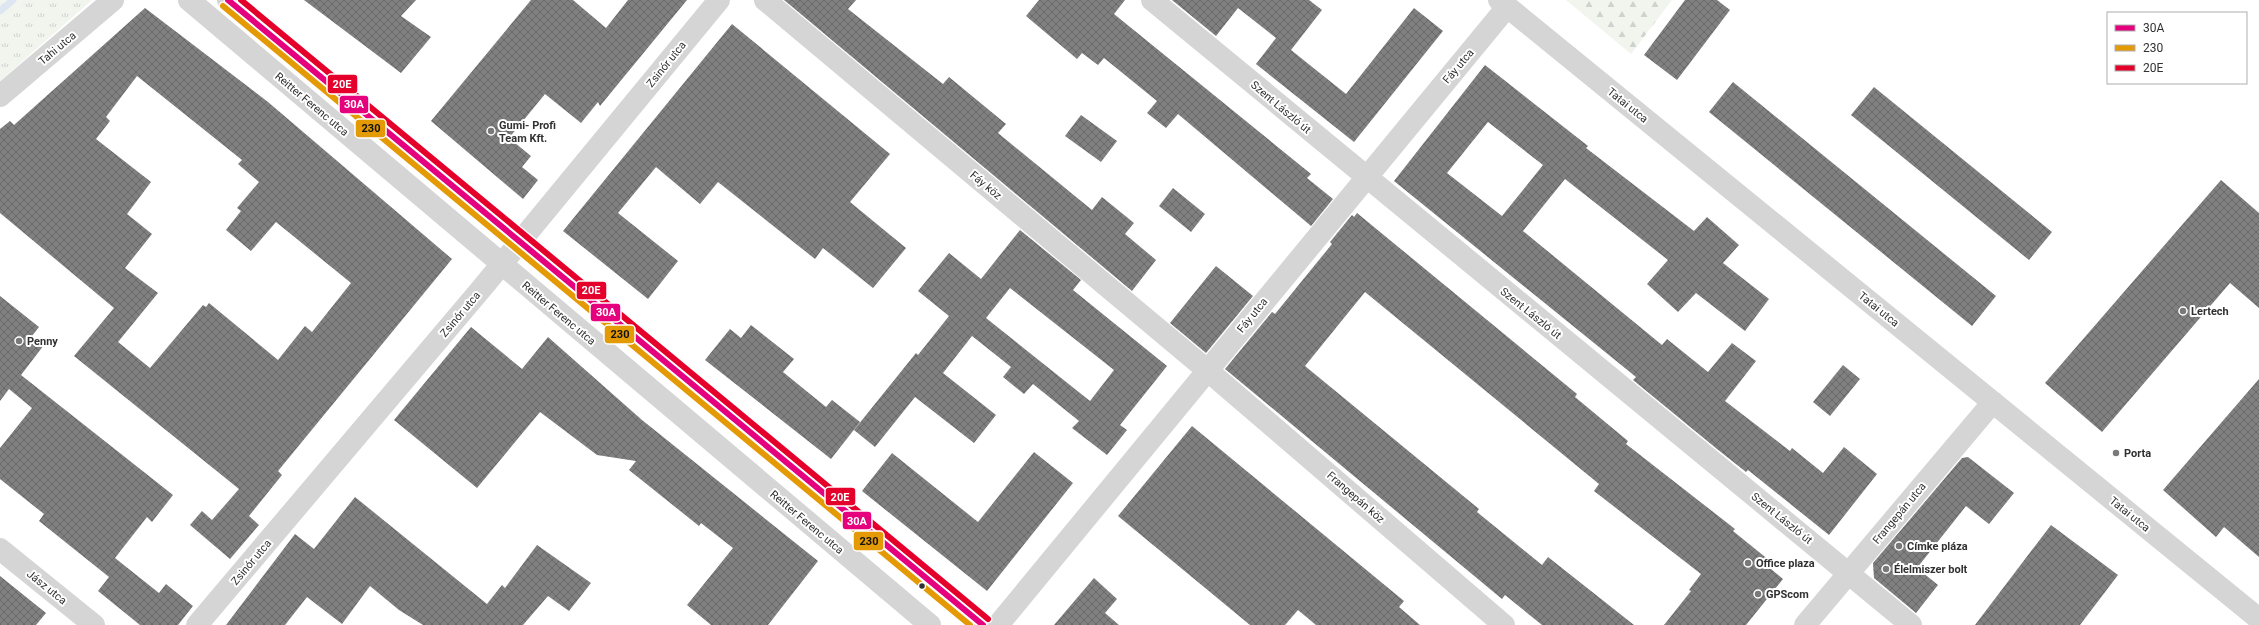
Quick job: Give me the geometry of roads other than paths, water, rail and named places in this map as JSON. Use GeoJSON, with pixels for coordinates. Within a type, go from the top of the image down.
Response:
{"type":"FeatureCollection","features":[{"type":"Feature","properties":{"kind":"street","name":"Tahi utca"},"geometry":{"type":"LineString","coordinates":[[0,96],[113,0]]}},
{"type":"Feature","properties":{"kind":"street","name":"Reitter Ferenc utca"},"geometry":{"type":"LineString","coordinates":[[189,0],[930,625]]}},
{"type":"Feature","properties":{"kind":"street"},"geometry":{"type":"LineString","coordinates":[[228,0],[520,240],[983,625]]}},
{"type":"Feature","properties":{"kind":"street","name":"Zsinór utca"},"geometry":{"type":"LineString","coordinates":[[197,625],[501,264],[719,0]]}},
{"type":"Feature","properties":{"kind":"street","name":"Fáy köz"},"geometry":{"type":"LineString","coordinates":[[764,0],[1207,370]]}},
{"type":"Feature","properties":{"kind":"street","name":"Szent László út"},"geometry":{"type":"LineString","coordinates":[[1152,0],[1365,177],[1911,625]]}},
{"type":"Feature","properties":{"kind":"street","name":"Fáy utca"},"geometry":{"type":"LineString","coordinates":[[998,625],[1365,177],[1503,4]]}},
{"type":"Feature","properties":{"kind":"street","name":"Tatai utca"},"geometry":{"type":"LineString","coordinates":[[1503,4],[2259,619]]}},
{"type":"Feature","properties":{"kind":"street","name":"Frangepán köz"},"geometry":{"type":"LineString","coordinates":[[1207,370],[1504,625]]}},
{"type":"Feature","properties":{"kind":"street","name":"Frangepán utca"},"geometry":{"type":"LineString","coordinates":[[1805,625],[1992,402]]}},
{"type":"Feature","properties":{"kind":"street","name":"Jász utca"},"geometry":{"type":"LineString","coordinates":[[0,549],[94,625]]}},
{"type":"Feature","properties":{"kind":"waterway"},"geometry":{"type":"LineString","coordinates":[[0,11],[13,0]]}},
{"type":"Feature","properties":{"kind":"place","name":"Gumi- Profi Team Kft."},"geometry":{"type":"Point","coordinates":[491,131]}},
{"type":"Feature","properties":{"kind":"place","name":"Lertech"},"geometry":{"type":"Point","coordinates":[2183,311]}},
{"type":"Feature","properties":{"kind":"place","name":"Penny"},"geometry":{"type":"Point","coordinates":[19,341]}},
{"type":"Feature","properties":{"kind":"place","name":"Porta"},"geometry":{"type":"Point","coordinates":[2116,453]}},
{"type":"Feature","properties":{"kind":"place","name":"Címke pláza"},"geometry":{"type":"Point","coordinates":[1899,546]}},
{"type":"Feature","properties":{"kind":"place","name":"Office plaza"},"geometry":{"type":"Point","coordinates":[1748,563]}},
{"type":"Feature","properties":{"kind":"place","name":"Élelmiszer bolt"},"geometry":{"type":"Point","coordinates":[1886,569]}},
{"type":"Feature","properties":{"kind":"place","name":"GPScom"},"geometry":{"type":"Point","coordinates":[1758,594]}}]}
